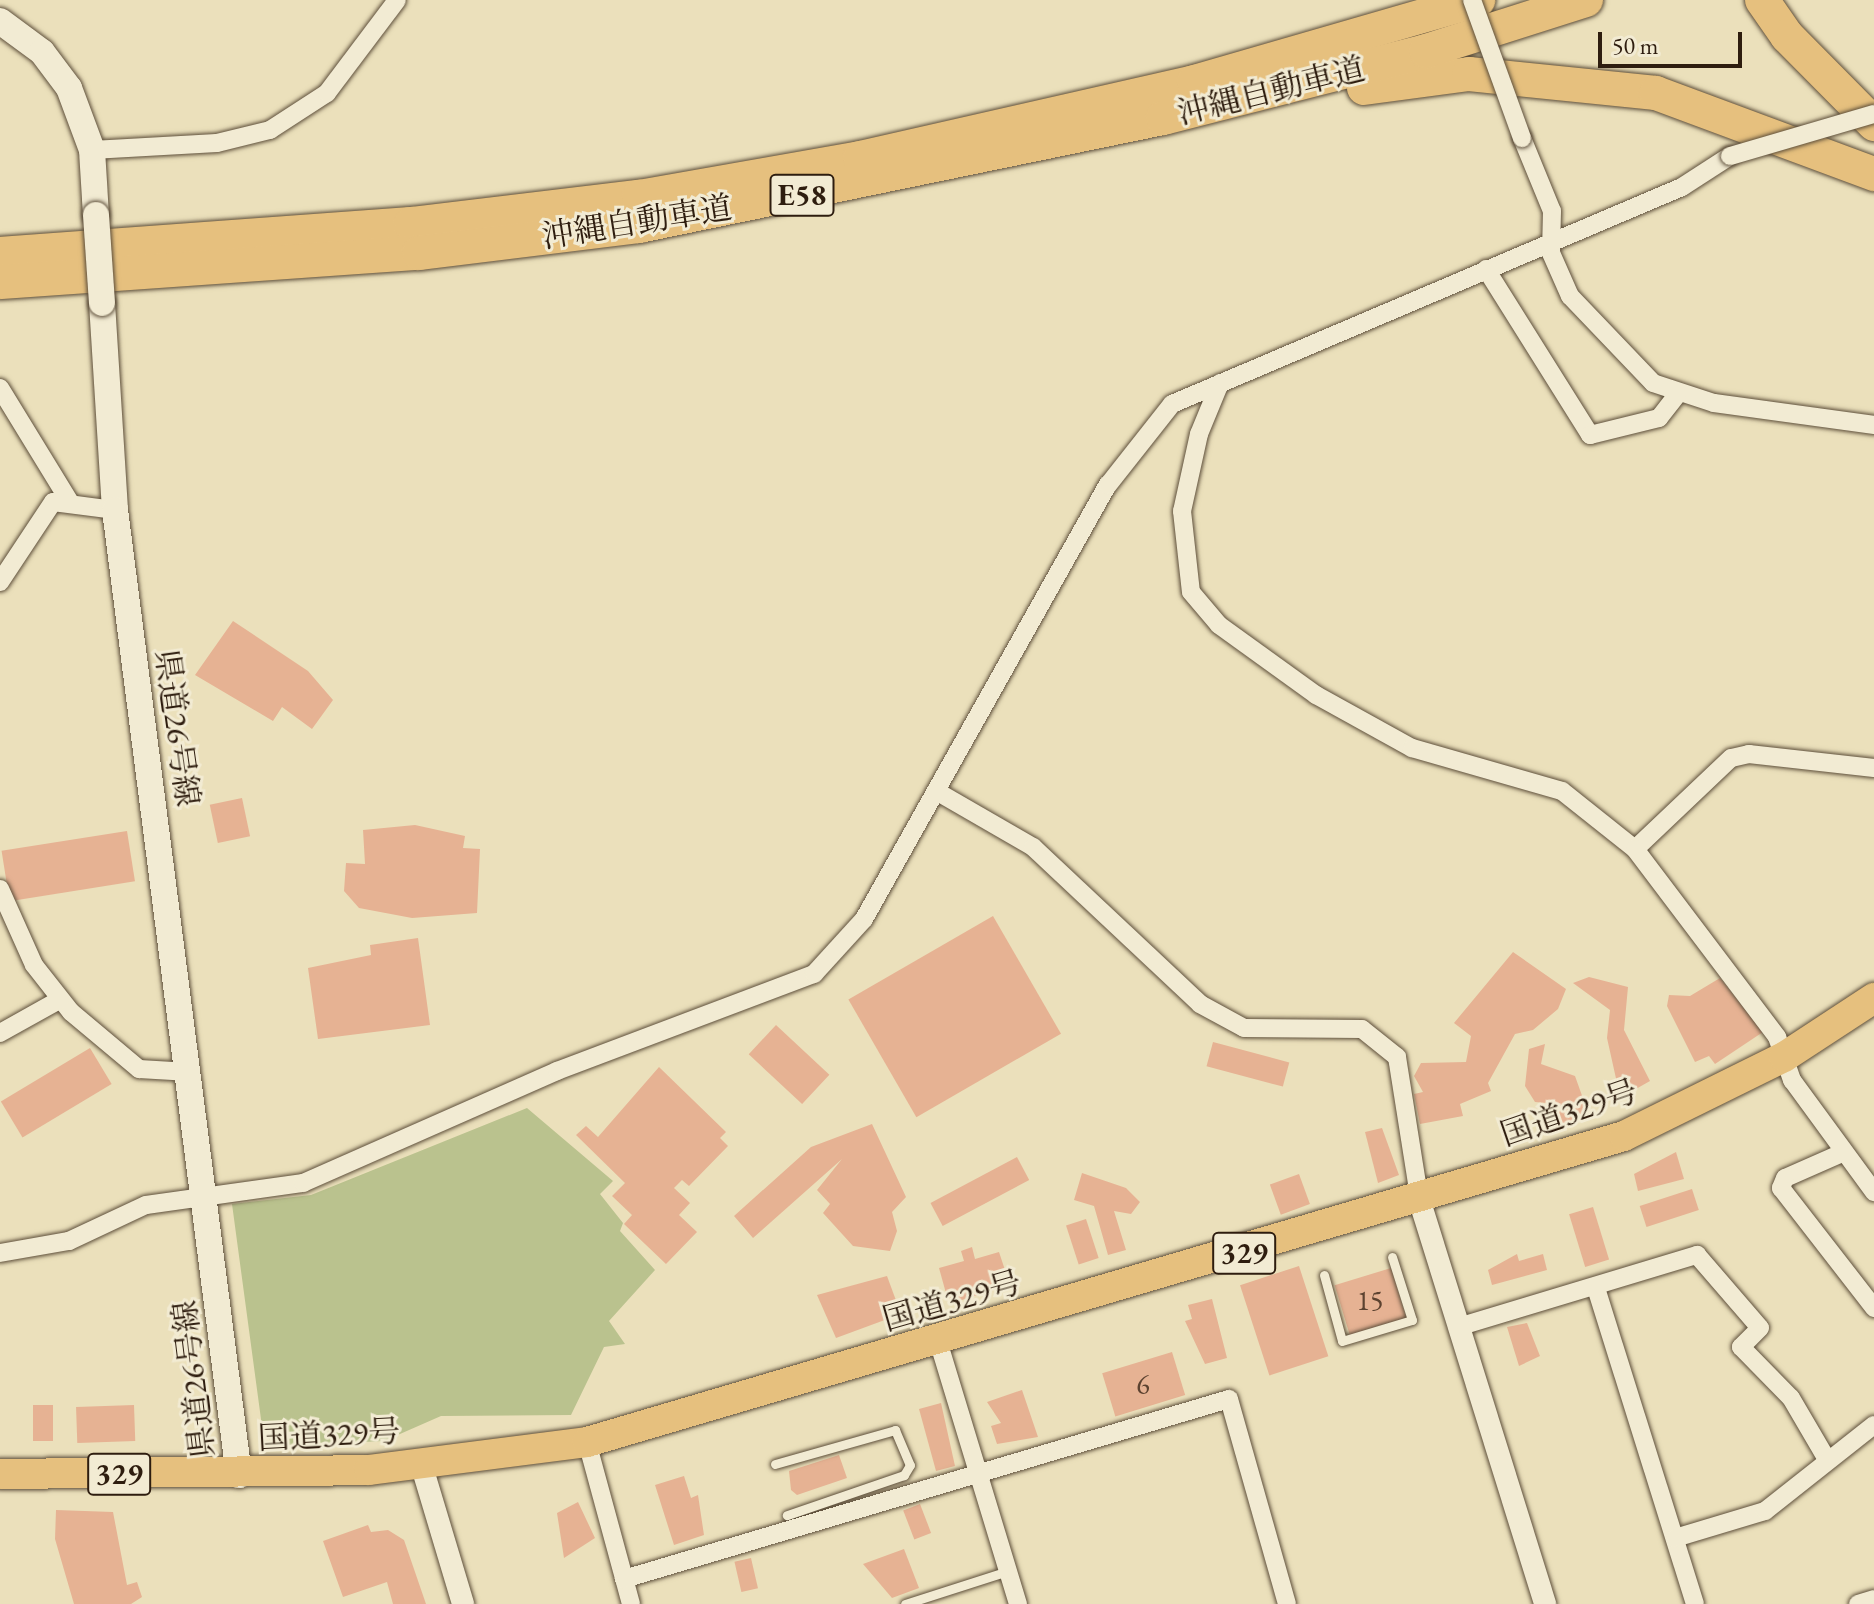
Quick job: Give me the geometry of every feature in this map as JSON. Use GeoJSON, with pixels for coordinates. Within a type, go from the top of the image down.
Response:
{"type":"FeatureCollection","features":[{"type":"Feature","properties":{"kind":"highway","name":"沖縄自動車道"},"geometry":{"type":"LineString","coordinates":[[0,254],[411,224],[639,197],[860,158],[1194,82],[1478,0]]}},
{"type":"Feature","properties":{"kind":"highway","name":"沖縄自動車道"},"geometry":{"type":"LineString","coordinates":[[0,282],[419,253],[639,226],[1163,118],[1426,51],[1586,0]]}},
{"type":"Feature","properties":{"kind":"highway"},"geometry":{"type":"LineString","coordinates":[[1762,0],[1787,36],[1874,124]]}},
{"type":"Feature","properties":{"kind":"highway"},"geometry":{"type":"LineString","coordinates":[[1787,0],[1874,98]]}},
{"type":"Feature","properties":{"kind":"highway"},"geometry":{"type":"LineString","coordinates":[[1163,118],[1218,122],[1427,77],[1536,76],[1656,93],[1874,174]]}},
{"type":"Feature","properties":{"kind":"highway","name":"国道329号"},"geometry":{"type":"LineString","coordinates":[[0,1474],[239,1475],[422,1467],[587,1442],[939,1344],[1420,1202],[1624,1136],[1784,1057],[1874,998]]}},
{"type":"Feature","properties":{"kind":"main road","name":"県道26号線"},"geometry":{"type":"LineString","coordinates":[[0,21],[56,69],[92,150],[115,510],[206,1196],[239,1475]]}},
{"type":"Feature","properties":{"kind":"street"},"geometry":{"type":"LineString","coordinates":[[92,150],[217,143],[270,130],[327,93],[397,0]]}},
{"type":"Feature","properties":{"kind":"street"},"geometry":{"type":"LineString","coordinates":[[1472,0],[1552,211],[1554,240],[1551,253],[1570,296],[1653,383],[1677,395],[1874,425]]}},
{"type":"Feature","properties":{"kind":"street"},"geometry":{"type":"LineString","coordinates":[[0,1253],[69,1241],[146,1205],[303,1183],[557,1071],[814,974],[864,919],[1108,485],[1172,404],[1682,187],[1730,156],[1874,114]]}},
{"type":"Feature","properties":{"kind":"street"},"geometry":{"type":"LineString","coordinates":[[1486,269],[1590,435],[1659,418],[1677,395]]}},
{"type":"Feature","properties":{"kind":"street"},"geometry":{"type":"LineString","coordinates":[[1220,383],[1199,434],[1182,511],[1191,592],[1219,625],[1316,695],[1412,748],[1562,791],[1635,849],[1777,1037],[1784,1057],[1842,1153],[1874,1192]]}},
{"type":"Feature","properties":{"kind":"street"},"geometry":{"type":"LineString","coordinates":[[0,388],[71,504]]}},
{"type":"Feature","properties":{"kind":"street"},"geometry":{"type":"LineString","coordinates":[[0,582],[53,502],[115,510]]}},
{"type":"Feature","properties":{"kind":"street"},"geometry":{"type":"LineString","coordinates":[[1635,849],[1731,758],[1874,768]]}},
{"type":"Feature","properties":{"kind":"street"},"geometry":{"type":"LineString","coordinates":[[936,791],[1033,847],[1200,1004],[1244,1028],[1362,1029],[1397,1057],[1420,1202],[1545,1604]]}},
{"type":"Feature","properties":{"kind":"street"},"geometry":{"type":"LineString","coordinates":[[0,889],[13,927],[59,1000],[139,1069],[190,1072]]}},
{"type":"Feature","properties":{"kind":"street"},"geometry":{"type":"LineString","coordinates":[[0,1033],[59,1000]]}},
{"type":"Feature","properties":{"kind":"street"},"geometry":{"type":"LineString","coordinates":[[1842,1153],[1785,1178],[1781,1188],[1874,1308]]}},
{"type":"Feature","properties":{"kind":"street"},"geometry":{"type":"LineString","coordinates":[[1458,1327],[1596,1288],[1697,1255],[1760,1328],[1741,1347],[1791,1398],[1826,1458]]}},
{"type":"Feature","properties":{"kind":"street"},"geometry":{"type":"LineString","coordinates":[[1596,1288],[1695,1604]]}},
{"type":"Feature","properties":{"kind":"street"},"geometry":{"type":"LineString","coordinates":[[939,1344],[1018,1604]]}},
{"type":"Feature","properties":{"kind":"street"},"geometry":{"type":"LineString","coordinates":[[624,1579],[978,1469],[1229,1399],[1287,1604]]}},
{"type":"Feature","properties":{"kind":"street"},"geometry":{"type":"LineString","coordinates":[[1675,1538],[1765,1511],[1826,1458],[1874,1425]]}},
{"type":"Feature","properties":{"kind":"street"},"geometry":{"type":"LineString","coordinates":[[587,1442],[631,1604]]}},
{"type":"Feature","properties":{"kind":"street"},"geometry":{"type":"LineString","coordinates":[[422,1467],[463,1604]]}},
{"type":"Feature","properties":{"kind":"street"},"geometry":{"type":"LineString","coordinates":[[1858,1604],[1874,1599]]}},
{"type":"Feature","properties":{"kind":"lane"},"geometry":{"type":"LineString","coordinates":[[1324,1275],[1342,1341],[1412,1320],[1392,1257]]}},
{"type":"Feature","properties":{"kind":"lane"},"geometry":{"type":"LineString","coordinates":[[775,1464],[895,1430],[910,1465],[904,1475],[787,1515]]}},
{"type":"Feature","properties":{"kind":"lane"},"geometry":{"type":"LineString","coordinates":[[905,1604],[1008,1571]]}},
{"type":"Feature","properties":{"kind":"green space"},"geometry":{"type":"Polygon","coordinates":[[[527,1108],[613,1181],[600,1194],[623,1223],[620,1231],[655,1270],[609,1321],[625,1344],[604,1347],[571,1415],[441,1416],[384,1441],[277,1446],[263,1434],[232,1204],[311,1195],[527,1108]]]}},
{"type":"Feature","properties":{"kind":"building"},"geometry":{"type":"Polygon","coordinates":[[[233,621],[308,671],[333,700],[312,729],[282,707],[273,721],[195,675],[233,621]]]}},
{"type":"Feature","properties":{"kind":"building"},"geometry":{"type":"Polygon","coordinates":[[[242,798],[250,836],[218,843],[210,805],[242,798]]]}},
{"type":"Feature","properties":{"kind":"building"},"geometry":{"type":"Polygon","coordinates":[[[415,825],[465,836],[463,848],[480,849],[477,913],[412,918],[359,908],[344,891],[346,863],[365,864],[363,830],[415,825]]]}},
{"type":"Feature","properties":{"kind":"building"},"geometry":{"type":"Polygon","coordinates":[[[127,831],[135,881],[10,901],[2,851],[127,831]]]}},
{"type":"Feature","properties":{"kind":"building"},"geometry":{"type":"Polygon","coordinates":[[[993,916],[1061,1034],[916,1117],[848,999],[993,916]]]}},
{"type":"Feature","properties":{"kind":"building"},"geometry":{"type":"Polygon","coordinates":[[[418,938],[430,1025],[318,1039],[308,968],[371,955],[370,945],[418,938]]]}},
{"type":"Feature","properties":{"kind":"building"},"geometry":{"type":"Polygon","coordinates":[[[1513,952],[1566,989],[1558,1009],[1533,1030],[1515,1034],[1488,1083],[1491,1091],[1460,1104],[1463,1116],[1420,1124],[1414,1094],[1423,1092],[1414,1076],[1421,1063],[1466,1062],[1471,1036],[1454,1023],[1513,952]]]}},
{"type":"Feature","properties":{"kind":"building"},"geometry":{"type":"Polygon","coordinates":[[[1589,977],[1628,987],[1624,1030],[1650,1081],[1627,1094],[1619,1092],[1607,1038],[1610,1010],[1573,983],[1589,977]]]}},
{"type":"Feature","properties":{"kind":"building"},"geometry":{"type":"Polygon","coordinates":[[[1720,978],[1763,1032],[1715,1064],[1709,1056],[1695,1062],[1667,1006],[1669,995],[1690,996],[1720,978]]]}},
{"type":"Feature","properties":{"kind":"building"},"geometry":{"type":"Polygon","coordinates":[[[776,1025],[829,1075],[802,1104],[749,1054],[776,1025]]]}},
{"type":"Feature","properties":{"kind":"building"},"geometry":{"type":"Polygon","coordinates":[[[1213,1042],[1289,1062],[1283,1087],[1207,1066],[1213,1042]]]}},
{"type":"Feature","properties":{"kind":"building"},"geometry":{"type":"Polygon","coordinates":[[[1545,1044],[1541,1064],[1575,1076],[1590,1118],[1556,1130],[1547,1103],[1535,1102],[1525,1086],[1529,1049],[1545,1044]]]}},
{"type":"Feature","properties":{"kind":"building"},"geometry":{"type":"Polygon","coordinates":[[[90,1048],[112,1084],[22,1138],[1,1102],[90,1048]]]}},
{"type":"Feature","properties":{"kind":"building"},"geometry":{"type":"Polygon","coordinates":[[[659,1067],[726,1132],[720,1138],[728,1146],[689,1186],[682,1180],[674,1188],[690,1203],[679,1215],[697,1232],[666,1264],[624,1224],[632,1215],[612,1196],[625,1183],[576,1135],[586,1126],[598,1137],[659,1067]]]}},
{"type":"Feature","properties":{"kind":"building"},"geometry":{"type":"Polygon","coordinates":[[[872,1124],[906,1197],[892,1212],[897,1231],[890,1251],[853,1246],[823,1213],[830,1204],[817,1190],[842,1159],[753,1238],[734,1216],[811,1147],[872,1124]]]}},
{"type":"Feature","properties":{"kind":"building"},"geometry":{"type":"Polygon","coordinates":[[[1382,1128],[1399,1175],[1378,1183],[1365,1132],[1382,1128]]]}},
{"type":"Feature","properties":{"kind":"building"},"geometry":{"type":"Polygon","coordinates":[[[1676,1152],[1684,1179],[1638,1191],[1634,1174],[1676,1152]]]}},
{"type":"Feature","properties":{"kind":"building"},"geometry":{"type":"Polygon","coordinates":[[[1017,1157],[1029,1180],[943,1226],[930,1203],[1017,1157]]]}},
{"type":"Feature","properties":{"kind":"building"},"geometry":{"type":"Polygon","coordinates":[[[1082,1173],[1126,1188],[1140,1202],[1131,1214],[1114,1211],[1126,1250],[1108,1255],[1094,1206],[1074,1200],[1082,1173]]]}},
{"type":"Feature","properties":{"kind":"building"},"geometry":{"type":"Polygon","coordinates":[[[1299,1174],[1310,1204],[1281,1215],[1270,1185],[1299,1174]]]}},
{"type":"Feature","properties":{"kind":"building"},"geometry":{"type":"Polygon","coordinates":[[[1692,1189],[1699,1210],[1646,1227],[1640,1206],[1692,1189]]]}},
{"type":"Feature","properties":{"kind":"building"},"geometry":{"type":"Polygon","coordinates":[[[1593,1207],[1609,1260],[1585,1267],[1569,1214],[1593,1207]]]}},
{"type":"Feature","properties":{"kind":"building"},"geometry":{"type":"Polygon","coordinates":[[[1086,1219],[1099,1258],[1079,1264],[1066,1225],[1086,1219]]]}},
{"type":"Feature","properties":{"kind":"building"},"geometry":{"type":"Polygon","coordinates":[[[972,1247],[975,1259],[999,1252],[1010,1285],[949,1304],[939,1268],[964,1261],[961,1251],[972,1247]]]}},
{"type":"Feature","properties":{"kind":"building"},"geometry":{"type":"Polygon","coordinates":[[[1517,1254],[1519,1261],[1543,1254],[1547,1270],[1492,1285],[1488,1270],[1517,1254]]]}},
{"type":"Feature","properties":{"kind":"building"},"geometry":{"type":"Polygon","coordinates":[[[1299,1266],[1328,1356],[1269,1376],[1240,1285],[1299,1266]]]}},
{"type":"Feature","properties":{"kind":"building"},"geometry":{"type":"Polygon","coordinates":[[[1391,1268],[1406,1319],[1350,1336],[1335,1285],[1391,1268]]]}},
{"type":"Feature","properties":{"kind":"building"},"geometry":{"type":"Polygon","coordinates":[[[887,1276],[901,1314],[836,1338],[817,1295],[887,1276]]]}},
{"type":"Feature","properties":{"kind":"building"},"geometry":{"type":"Polygon","coordinates":[[[1212,1299],[1227,1358],[1205,1364],[1185,1321],[1192,1319],[1188,1305],[1212,1299]]]}},
{"type":"Feature","properties":{"kind":"building"},"geometry":{"type":"Polygon","coordinates":[[[1527,1323],[1540,1356],[1519,1366],[1507,1327],[1527,1323]]]}},
{"type":"Feature","properties":{"kind":"building"},"geometry":{"type":"Polygon","coordinates":[[[1172,1352],[1185,1395],[1115,1416],[1102,1373],[1172,1352]]]}},
{"type":"Feature","properties":{"kind":"building"},"geometry":{"type":"Polygon","coordinates":[[[1022,1390],[1038,1437],[997,1444],[991,1426],[1001,1423],[987,1402],[1022,1390]]]}},
{"type":"Feature","properties":{"kind":"building"},"geometry":{"type":"Polygon","coordinates":[[[941,1403],[955,1466],[936,1471],[919,1409],[941,1403]]]}},
{"type":"Feature","properties":{"kind":"building"},"geometry":{"type":"Polygon","coordinates":[[[33,1405],[53,1405],[53,1441],[33,1441],[33,1405]]]}},
{"type":"Feature","properties":{"kind":"building"},"geometry":{"type":"Polygon","coordinates":[[[134,1405],[135,1441],[77,1443],[76,1407],[134,1405]]]}},
{"type":"Feature","properties":{"kind":"building"},"geometry":{"type":"Polygon","coordinates":[[[839,1455],[847,1478],[797,1495],[791,1490],[789,1471],[839,1455]]]}},
{"type":"Feature","properties":{"kind":"building"},"geometry":{"type":"Polygon","coordinates":[[[684,1476],[691,1498],[698,1495],[704,1535],[674,1545],[655,1485],[684,1476]]]}},
{"type":"Feature","properties":{"kind":"building"},"geometry":{"type":"Polygon","coordinates":[[[578,1502],[595,1538],[564,1558],[557,1513],[578,1502]]]}},
{"type":"Feature","properties":{"kind":"building"},"geometry":{"type":"Polygon","coordinates":[[[920,1504],[931,1533],[914,1539],[903,1510],[920,1504]]]}},
{"type":"Feature","properties":{"kind":"building"},"geometry":{"type":"Polygon","coordinates":[[[56,1510],[113,1512],[127,1585],[137,1582],[142,1597],[131,1604],[74,1604],[55,1539],[56,1510]]]}},
{"type":"Feature","properties":{"kind":"building"},"geometry":{"type":"Polygon","coordinates":[[[368,1525],[371,1532],[388,1530],[404,1540],[426,1604],[393,1604],[387,1582],[343,1597],[323,1541],[368,1525]]]}},
{"type":"Feature","properties":{"kind":"building"},"geometry":{"type":"Polygon","coordinates":[[[904,1549],[919,1588],[892,1598],[863,1564],[904,1549]]]}},
{"type":"Feature","properties":{"kind":"building"},"geometry":{"type":"Polygon","coordinates":[[[751,1558],[758,1588],[741,1592],[734,1562],[751,1558]]]}}]}
